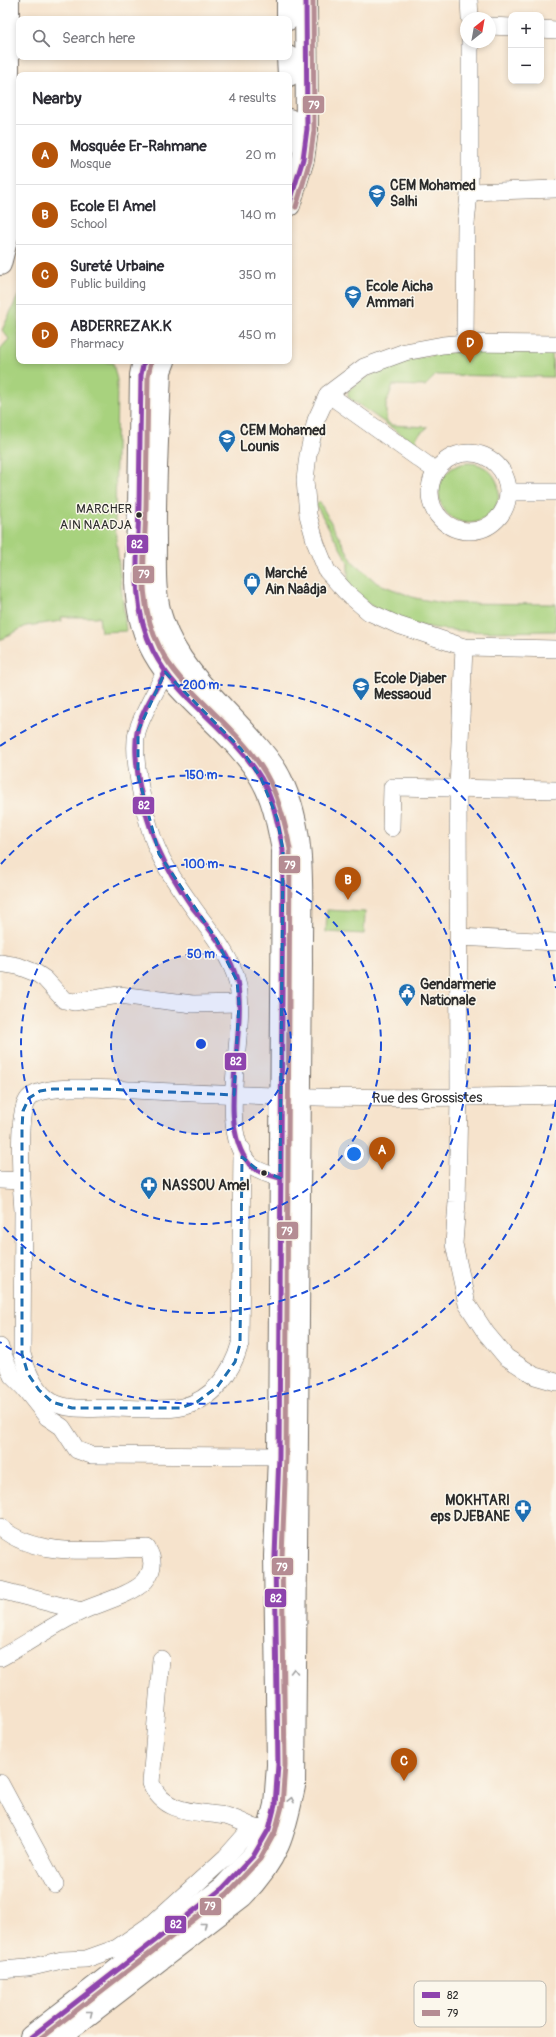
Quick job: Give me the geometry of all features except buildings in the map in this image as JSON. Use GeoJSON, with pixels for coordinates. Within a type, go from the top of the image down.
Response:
{"type":"FeatureCollection","features":[{"type":"Feature","properties":{"kind":"main road"},"geometry":{"type":"LineString","coordinates":[[0,264],[4,232],[8,0]]}},
{"type":"Feature","properties":{"kind":"main road"},"geometry":{"type":"LineString","coordinates":[[288,0],[288,16]]}},
{"type":"Feature","properties":{"kind":"main road"},"geometry":{"type":"LineString","coordinates":[[292,195],[303,159],[307,129],[306,0]]}},
{"type":"Feature","properties":{"kind":"main road"},"geometry":{"type":"LineString","coordinates":[[288,60],[289,72]]}},
{"type":"Feature","properties":{"kind":"main road"},"geometry":{"type":"LineString","coordinates":[[31,2037],[223,1888],[254,1855],[270,1830],[294,1786],[290,1096],[283,850],[277,818],[270,797],[261,778],[241,749],[166,672],[153,651],[141,620],[134,571],[139,508],[141,375],[143,364]]}},
{"type":"Feature","properties":{"kind":"main road"},"geometry":{"type":"LineString","coordinates":[[59,2037],[242,1896],[259,1878],[274,1855],[270,1830],[278,1764],[276,1556],[279,1456],[280,1178],[290,1096],[301,963],[300,855],[297,827],[291,803],[281,779],[269,760],[192,673],[175,649],[163,623],[155,594],[154,505],[160,371],[163,364]]}},
{"type":"Feature","properties":{"kind":"street"},"geometry":{"type":"LineString","coordinates":[[469,0],[470,12]]}},
{"type":"Feature","properties":{"kind":"street"},"geometry":{"type":"LineString","coordinates":[[496,26],[508,27]]}},
{"type":"Feature","properties":{"kind":"street"},"geometry":{"type":"LineString","coordinates":[[544,29],[556,30]]}},
{"type":"Feature","properties":{"kind":"street"},"geometry":{"type":"LineString","coordinates":[[465,343],[470,48]]}},
{"type":"Feature","properties":{"kind":"street"},"geometry":{"type":"LineString","coordinates":[[468,192],[556,189]]}},
{"type":"Feature","properties":{"kind":"street"},"geometry":{"type":"LineString","coordinates":[[556,344],[465,343],[405,352],[364,367],[328,394],[316,420],[308,455],[305,480],[308,515],[316,544],[327,571],[346,592],[369,612],[398,625],[464,647],[556,649]]}},
{"type":"Feature","properties":{"kind":"street"},"geometry":{"type":"LineString","coordinates":[[328,394],[436,470]]}},
{"type":"Feature","properties":{"kind":"street"},"geometry":{"type":"LineString","coordinates":[[471,453],[482,455],[494,462],[507,480],[509,492],[503,511],[493,523],[476,530],[465,531],[452,527],[442,520],[434,509],[431,500],[430,487],[436,470],[454,456],[471,453]]}},
{"type":"Feature","properties":{"kind":"street"},"geometry":{"type":"LineString","coordinates":[[509,492],[556,492]]}},
{"type":"Feature","properties":{"kind":"street"},"geometry":{"type":"LineString","coordinates":[[464,647],[458,789],[459,1098],[457,1202],[454,1244],[467,1304],[486,1333],[506,1357],[535,1376],[556,1382]]}},
{"type":"Feature","properties":{"kind":"street"},"geometry":{"type":"LineString","coordinates":[[166,672],[138,731],[135,749],[138,775],[150,826],[159,854],[168,871],[219,944],[237,981],[239,1003],[234,1095],[236,1133],[250,1164],[255,1168],[280,1178]]}},
{"type":"Feature","properties":{"kind":"street"},"geometry":{"type":"LineString","coordinates":[[391,828],[392,787],[556,790]]}},
{"type":"Feature","properties":{"kind":"street"},"geometry":{"type":"LineString","coordinates":[[459,937],[556,942]]}},
{"type":"Feature","properties":{"kind":"street"},"geometry":{"type":"LineString","coordinates":[[0,963],[18,966],[36,973],[45,979],[64,1000],[74,1002],[119,994],[193,1004],[239,1003]]}},
{"type":"Feature","properties":{"kind":"street","name":"Rue des Grossistes"},"geometry":{"type":"LineString","coordinates":[[242,1149],[240,1344],[235,1362],[217,1387],[198,1402],[180,1408],[72,1408],[52,1402],[39,1390],[28,1374],[22,1354],[23,1211],[21,1181],[23,1111],[29,1098],[40,1091],[103,1089],[234,1095],[459,1098],[556,1095]]}},
{"type":"Feature","properties":{"kind":"street"},"geometry":{"type":"LineString","coordinates":[[0,1180],[21,1181]]}},
{"type":"Feature","properties":{"kind":"street"},"geometry":{"type":"LineString","coordinates":[[0,1347],[12,1376],[48,1417],[62,1427],[77,1450],[91,1456],[279,1456]]}},
{"type":"Feature","properties":{"kind":"street"},"geometry":{"type":"LineString","coordinates":[[0,1527],[28,1544],[53,1550],[147,1548],[153,1563],[144,1581],[129,1591],[81,1611],[0,1658]]}},
{"type":"Feature","properties":{"kind":"street"},"geometry":{"type":"LineString","coordinates":[[0,1590],[81,1611]]}},
{"type":"Feature","properties":{"kind":"street"},"geometry":{"type":"LineString","coordinates":[[162,1659],[152,1782],[156,1794],[168,1803],[182,1810],[227,1817],[270,1830]]}},
{"type":"Feature","properties":{"kind":"street"},"geometry":{"type":"LineString","coordinates":[[0,1783],[55,1885]]}},
{"type":"Feature","properties":{"kind":"street"},"geometry":{"type":"LineString","coordinates":[[0,1970],[28,1968],[54,1961],[86,1959],[117,1948],[153,1923],[226,1858],[247,1832],[270,1830]]}},
{"type":"Feature","properties":{"kind":"highlighted area"},"geometry":{"type":"Polygon","coordinates":[[[165,672],[241,749],[261,778],[277,818],[283,850],[280,1178],[255,1168],[242,1157],[240,1344],[235,1362],[217,1387],[197,1402],[180,1408],[72,1408],[52,1402],[39,1390],[28,1374],[22,1354],[22,1128],[23,1111],[29,1098],[40,1091],[53,1089],[103,1089],[234,1095],[239,1003],[237,981],[216,939],[159,854],[138,775],[138,731],[165,672]]]}},
{"type":"Feature","properties":{"kind":"green space"},"geometry":{"type":"Polygon","coordinates":[[[16,300],[16,364],[113,364],[117,380],[115,528],[126,631],[101,632],[99,617],[61,617],[62,621],[26,626],[0,640],[0,349],[9,339],[2,330],[16,300]]]}},
{"type":"Feature","properties":{"kind":"green space"},"geometry":{"type":"Polygon","coordinates":[[[474,350],[552,351],[553,377],[436,375],[425,386],[393,385],[386,404],[386,420],[391,425],[428,427],[416,437],[418,446],[348,397],[348,391],[376,372],[391,365],[407,360],[440,354],[474,350]]]}},
{"type":"Feature","properties":{"kind":"green space"},"geometry":{"type":"Polygon","coordinates":[[[463,463],[475,463],[486,468],[494,476],[499,487],[497,505],[486,518],[475,523],[463,523],[452,518],[444,510],[439,499],[439,487],[444,476],[452,468],[463,463]]]}},
{"type":"Feature","properties":{"kind":"green space"},"geometry":{"type":"Polygon","coordinates":[[[319,501],[353,562],[377,583],[415,598],[442,603],[556,604],[556,631],[460,631],[412,623],[390,616],[370,605],[348,584],[348,562],[316,505],[319,501]]]}},
{"type":"Feature","properties":{"kind":"green space"},"geometry":{"type":"Polygon","coordinates":[[[327,910],[365,912],[364,934],[326,932],[327,910]]]}},
{"type":"Feature","properties":{"kind":"transit line","name":"82"},"geometry":{"type":"LineString","coordinates":[[292,195],[303,159],[307,129],[306,0]]}},
{"type":"Feature","properties":{"kind":"transit line","name":"79"},"geometry":{"type":"LineString","coordinates":[[296,207],[310,160],[314,130],[313,0]]}},
{"type":"Feature","properties":{"kind":"transit line","name":"82"},"geometry":{"type":"LineString","coordinates":[[31,2037],[223,1888],[254,1855],[269,1829],[275,1805],[278,1765],[275,1556],[279,1456],[283,850],[272,804],[261,778],[235,745],[176,685],[164,669],[153,651],[141,616],[138,598],[137,561],[141,375],[143,364]]}},
{"type":"Feature","properties":{"kind":"transit line","name":"79"},"geometry":{"type":"LineString","coordinates":[[42,2037],[228,1893],[260,1859],[275,1832],[282,1806],[285,1765],[282,1556],[286,1456],[290,849],[280,806],[266,774],[256,759],[231,729],[191,690],[177,674],[165,657],[152,631],[145,596],[144,578],[148,376],[151,364]]}},
{"type":"Feature","properties":{"kind":"transit line","name":"82"},"geometry":{"type":"LineString","coordinates":[[165,672],[145,709],[137,732],[136,758],[143,801],[152,833],[173,877],[192,907],[225,951],[234,971],[237,981],[239,1002],[239,1026],[234,1077],[234,1126],[240,1147],[250,1165],[260,1172],[280,1178]]}},
{"type":"Feature","properties":{"kind":"place","name":"CEM Mohamed Salhi"},"geometry":{"type":"Point","coordinates":[377,208]}},
{"type":"Feature","properties":{"kind":"place","name":"Ecole Aicha Ammari"},"geometry":{"type":"Point","coordinates":[353,309]}},
{"type":"Feature","properties":{"kind":"place","name":"ABDERREZAK.K"},"geometry":{"type":"Point","coordinates":[470,363]}},
{"type":"Feature","properties":{"kind":"place","name":"CEM Mohamed Lounis"},"geometry":{"type":"Point","coordinates":[227,453]}},
{"type":"Feature","properties":{"kind":"place","name":"MARCHER AIN NAADJA"},"geometry":{"type":"Point","coordinates":[139,515]}},
{"type":"Feature","properties":{"kind":"place","name":"Marché Ain Naâdja"},"geometry":{"type":"Point","coordinates":[252,596]}},
{"type":"Feature","properties":{"kind":"place","name":"Ecole Djaber Messaoud"},"geometry":{"type":"Point","coordinates":[361,701]}},
{"type":"Feature","properties":{"kind":"place","name":"Ecole El Amel"},"geometry":{"type":"Point","coordinates":[348,900]}},
{"type":"Feature","properties":{"kind":"place","name":"Gendarmerie Nationale"},"geometry":{"type":"Point","coordinates":[407,1007]}},
{"type":"Feature","properties":{"kind":"place","name":"Mosquée Er-Rahmane"},"geometry":{"type":"Point","coordinates":[382,1170]}},
{"type":"Feature","properties":{"kind":"place","name":"NASSOU Amel"},"geometry":{"type":"Point","coordinates":[149,1200]}},
{"type":"Feature","properties":{"kind":"place","name":"MOKHTARI eps DJEBANE"},"geometry":{"type":"Point","coordinates":[523,1523]}},
{"type":"Feature","properties":{"kind":"place","name":"Sureté Urbaine"},"geometry":{"type":"Point","coordinates":[404,1781]}}]}
